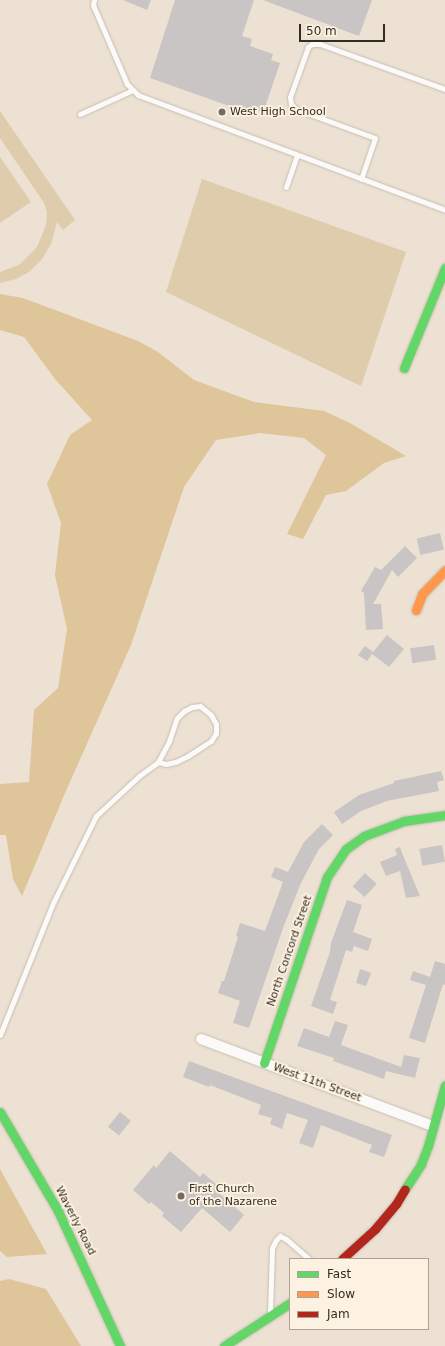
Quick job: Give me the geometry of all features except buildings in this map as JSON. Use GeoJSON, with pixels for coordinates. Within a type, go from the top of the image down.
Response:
{"type":"FeatureCollection","features":[{"type":"Feature","properties":{"kind":"street"},"geometry":{"type":"LineString","coordinates":[[404,368],[445,268]]}},
{"type":"Feature","properties":{"kind":"street"},"geometry":{"type":"LineString","coordinates":[[416,610],[422,594],[445,570]]}},
{"type":"Feature","properties":{"kind":"street","name":"North Concord Street"},"geometry":{"type":"LineString","coordinates":[[264,1064],[327,877],[346,849],[364,836],[404,821],[445,815]]}},
{"type":"Feature","properties":{"kind":"street","name":"West 11th Street"},"geometry":{"type":"LineString","coordinates":[[201,1039],[432,1126]]}},
{"type":"Feature","properties":{"kind":"street"},"geometry":{"type":"LineString","coordinates":[[343,1258],[375,1229],[396,1204],[421,1164],[445,1084]]}},
{"type":"Feature","properties":{"kind":"street","name":"Waverly Road"},"geometry":{"type":"LineString","coordinates":[[0,1112],[58,1211],[80,1256],[120,1346]]}},
{"type":"Feature","properties":{"kind":"street"},"geometry":{"type":"LineString","coordinates":[[224,1346],[289,1304]]}},
{"type":"Feature","properties":{"kind":"lane"},"geometry":{"type":"LineString","coordinates":[[94,0],[93,5],[127,84],[138,95],[445,210]]}},
{"type":"Feature","properties":{"kind":"lane"},"geometry":{"type":"LineString","coordinates":[[361,179],[375,138],[296,109],[291,104],[290,97],[308,47],[312,44],[320,44],[445,89]]}},
{"type":"Feature","properties":{"kind":"lane"},"geometry":{"type":"LineString","coordinates":[[80,114],[133,90]]}},
{"type":"Feature","properties":{"kind":"lane"},"geometry":{"type":"LineString","coordinates":[[286,187],[297,155]]}},
{"type":"Feature","properties":{"kind":"lane"},"geometry":{"type":"LineString","coordinates":[[0,1035],[54,901],[96,816],[139,776],[158,762],[169,741],[177,718],[184,711],[192,707],[200,706],[211,715],[216,724],[216,733],[211,741],[188,756],[175,762],[166,764],[158,762]]}},
{"type":"Feature","properties":{"kind":"lane"},"geometry":{"type":"LineString","coordinates":[[269,1318],[272,1248],[276,1240],[280,1236],[286,1239],[309,1258]]}},
{"type":"Feature","properties":{"kind":"shaded area"},"geometry":{"type":"Polygon","coordinates":[[[0,111],[75,220],[63,230],[57,222],[51,244],[42,259],[29,272],[16,279],[0,283],[0,272],[19,265],[37,247],[46,225],[47,212],[44,203],[0,138],[0,111]]]}},
{"type":"Feature","properties":{"kind":"shaded area"},"geometry":{"type":"Polygon","coordinates":[[[0,157],[31,202],[0,223],[0,157]]]}},
{"type":"Feature","properties":{"kind":"shaded area"},"geometry":{"type":"Polygon","coordinates":[[[202,179],[406,252],[361,386],[166,292],[202,179]]]}},
{"type":"Feature","properties":{"kind":"shaded area"},"geometry":{"type":"Polygon","coordinates":[[[0,294],[23,298],[138,341],[158,352],[194,380],[254,402],[324,411],[350,423],[406,456],[384,463],[346,491],[326,495],[303,539],[287,534],[326,455],[304,438],[260,433],[216,440],[184,487],[131,645],[65,793],[22,896],[13,879],[6,835],[0,835],[0,784],[29,782],[34,710],[58,688],[67,629],[55,575],[61,523],[47,484],[70,435],[92,420],[55,379],[24,337],[0,330],[0,294]]]}},
{"type":"Feature","properties":{"kind":"shaded area"},"geometry":{"type":"Polygon","coordinates":[[[0,1169],[47,1254],[7,1257],[0,1251],[0,1169]]]}},
{"type":"Feature","properties":{"kind":"shaded area"},"geometry":{"type":"Polygon","coordinates":[[[9,1279],[46,1289],[81,1346],[0,1346],[0,1281],[9,1279]]]}},
{"type":"Feature","properties":{"kind":"traffic: fast"},"geometry":{"type":"LineString","coordinates":[[404,368],[445,268]]}},
{"type":"Feature","properties":{"kind":"traffic: fast"},"geometry":{"type":"LineString","coordinates":[[264,1063],[327,877],[346,849],[364,836],[404,821],[445,815]]}},
{"type":"Feature","properties":{"kind":"traffic: fast"},"geometry":{"type":"LineString","coordinates":[[405,1189],[421,1164],[428,1146],[445,1085]]}},
{"type":"Feature","properties":{"kind":"traffic: fast"},"geometry":{"type":"LineString","coordinates":[[0,1112],[58,1211],[120,1346]]}},
{"type":"Feature","properties":{"kind":"traffic: fast"},"geometry":{"type":"LineString","coordinates":[[224,1346],[289,1304]]}},
{"type":"Feature","properties":{"kind":"traffic: slow"},"geometry":{"type":"LineString","coordinates":[[416,610],[422,594],[445,570]]}},
{"type":"Feature","properties":{"kind":"traffic: jam"},"geometry":{"type":"LineString","coordinates":[[343,1258],[375,1229],[396,1204],[405,1189]]}},
{"type":"Feature","properties":{"kind":"place","name":"West High School"},"geometry":{"type":"Point","coordinates":[222,112]}},
{"type":"Feature","properties":{"kind":"place","name":"First Church of the Nazarene"},"geometry":{"type":"Point","coordinates":[181,1196]}}]}
